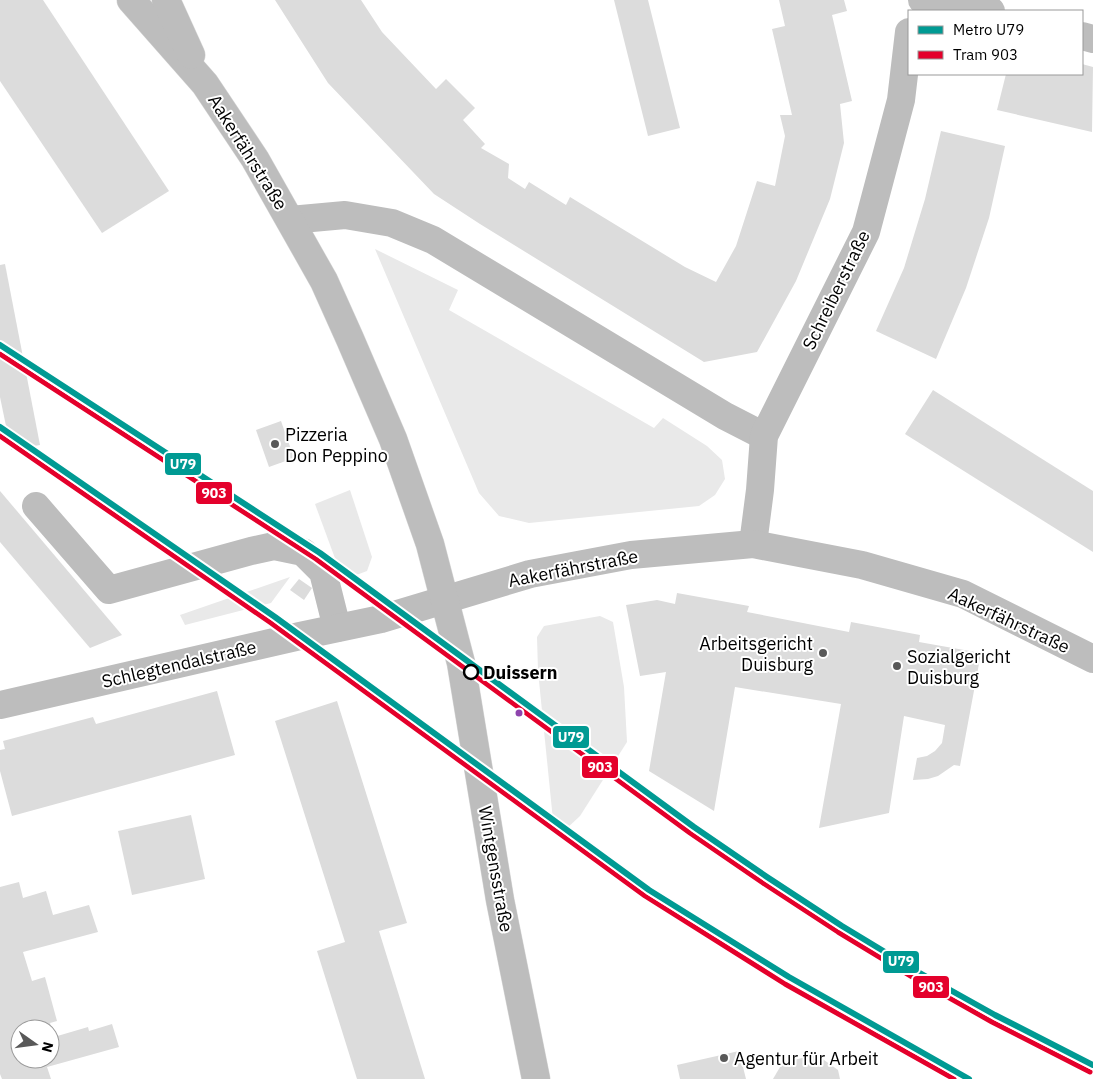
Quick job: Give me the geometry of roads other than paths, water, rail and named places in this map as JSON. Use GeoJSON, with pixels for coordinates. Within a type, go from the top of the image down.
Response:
{"type":"FeatureCollection","features":[{"type":"Feature","properties":{"kind":"street","name":"Aakerfährstraße"},"geometry":{"type":"LineString","coordinates":[[131,0],[205,84],[255,159],[328,289],[389,430],[430,544],[445,599],[530,574],[630,555],[753,544],[862,565],[963,594],[1093,659]]}},
{"type":"Feature","properties":{"kind":"street","name":"Aakerfährstraße"},"geometry":{"type":"LineString","coordinates":[[166,0],[205,84]]}},
{"type":"Feature","properties":{"kind":"street"},"geometry":{"type":"LineString","coordinates":[[922,0],[986,10]]}},
{"type":"Feature","properties":{"kind":"street","name":"Schreiberstraße"},"geometry":{"type":"LineString","coordinates":[[753,544],[764,436],[866,232],[901,100],[908,40]]}},
{"type":"Feature","properties":{"kind":"street","name":"Aakerfährstraße"},"geometry":{"type":"LineString","coordinates":[[290,220],[345,215],[392,223],[433,240],[725,416],[764,436]]}},
{"type":"Feature","properties":{"kind":"street"},"geometry":{"type":"LineString","coordinates":[[36,506],[108,590],[274,546],[303,552],[323,572],[337,628]]}},
{"type":"Feature","properties":{"kind":"street","name":"Schlegtendalstraße"},"geometry":{"type":"LineString","coordinates":[[0,705],[381,619],[445,599]]}},
{"type":"Feature","properties":{"kind":"street","name":"Wintgensstraße"},"geometry":{"type":"LineString","coordinates":[[445,599],[461,663],[500,900],[536,1079]]}},
{"type":"Feature","properties":{"kind":"metro line","name":"U79"},"geometry":{"type":"LineString","coordinates":[[0,345],[320,553],[694,827],[767,877],[842,926],[918,972],[995,1015],[1093,1065]]}},
{"type":"Feature","properties":{"kind":"metro line","name":"U79"},"geometry":{"type":"LineString","coordinates":[[0,427],[275,617],[649,890],[789,977],[969,1079]]}},
{"type":"Feature","properties":{"kind":"tram line","name":"903"},"geometry":{"type":"LineString","coordinates":[[0,354],[316,559],[690,833],[763,883],[838,932],[914,978],[992,1022],[1090,1072]]}},
{"type":"Feature","properties":{"kind":"tram line","name":"903"},"geometry":{"type":"LineString","coordinates":[[0,436],[271,623],[645,896],[785,984],[954,1079]]}},
{"type":"Feature","properties":{"kind":"place","name":"Pizzeria Don Peppino"},"geometry":{"type":"Point","coordinates":[275,444]}},
{"type":"Feature","properties":{"kind":"place","name":"Arbeitsgericht Duisburg"},"geometry":{"type":"Point","coordinates":[823,653]}},
{"type":"Feature","properties":{"kind":"place","name":"Sozialgericht Duisburg"},"geometry":{"type":"Point","coordinates":[897,666]}},
{"type":"Feature","properties":{"kind":"place","name":"Duissern"},"geometry":{"type":"Point","coordinates":[471,672]}},
{"type":"Feature","properties":{"kind":"place","name":"Agentur für Arbeit"},"geometry":{"type":"Point","coordinates":[724,1058]}}]}
